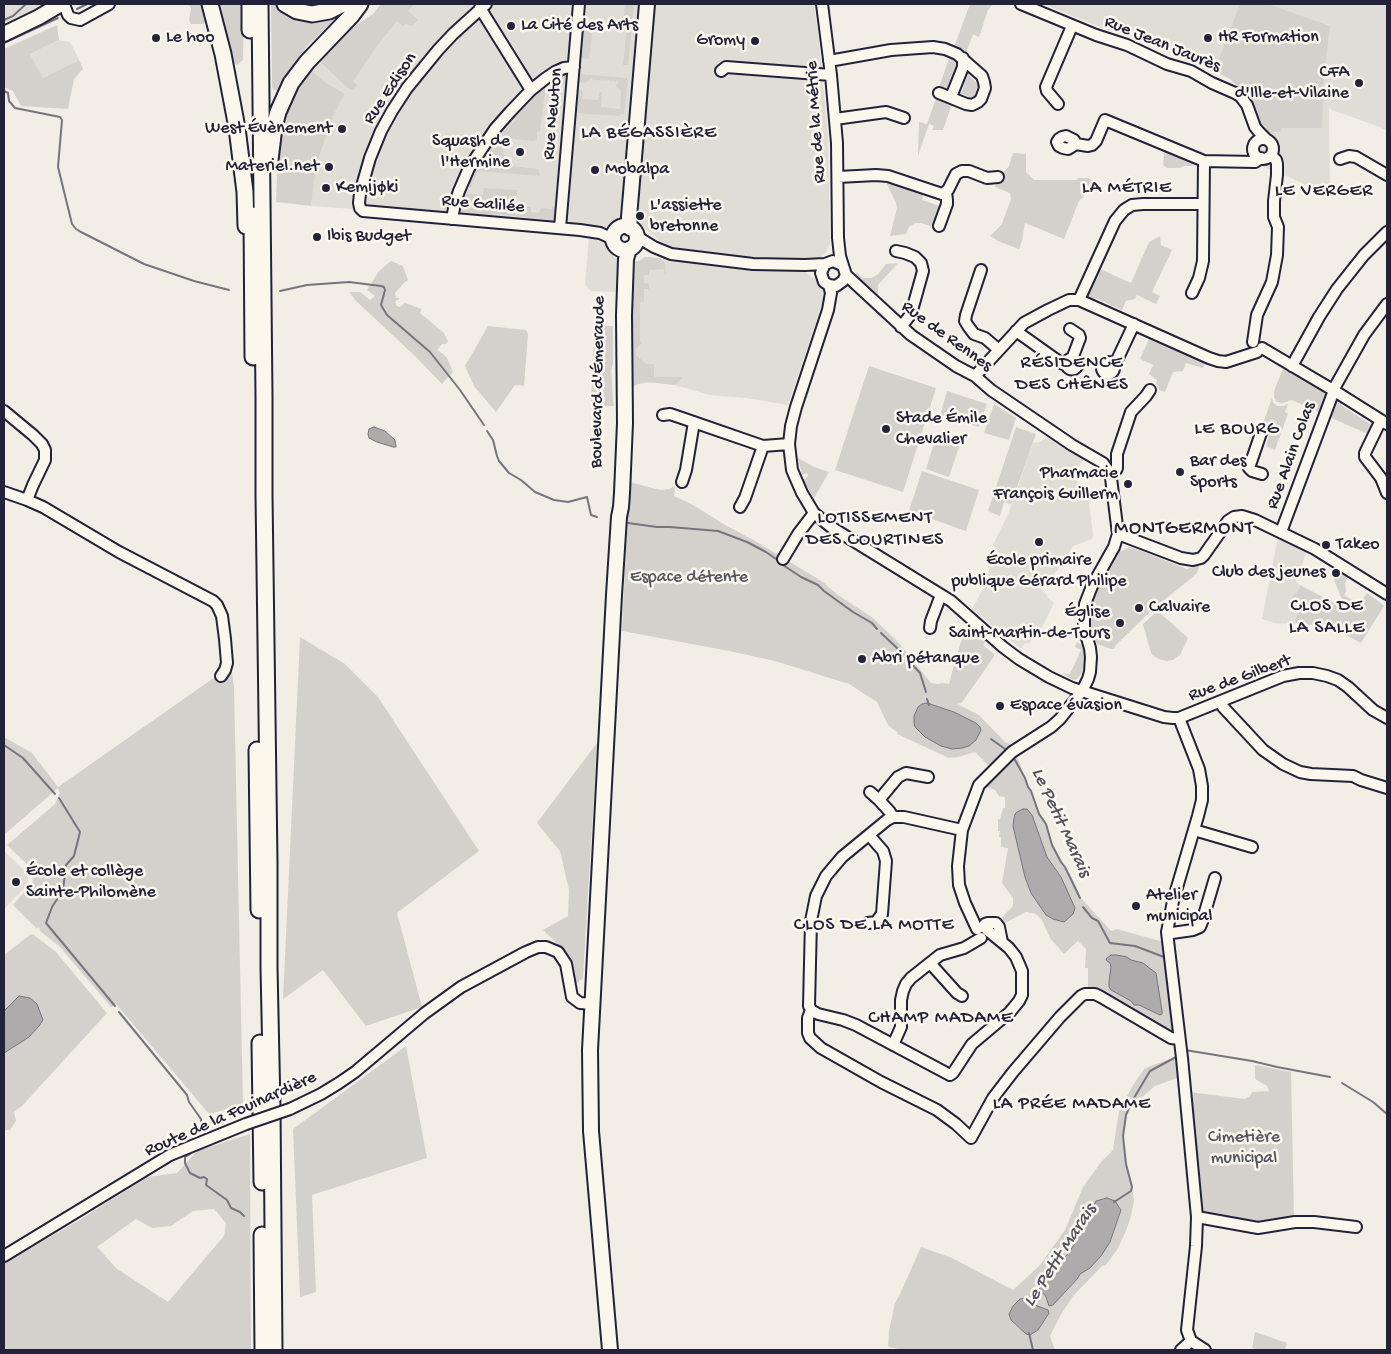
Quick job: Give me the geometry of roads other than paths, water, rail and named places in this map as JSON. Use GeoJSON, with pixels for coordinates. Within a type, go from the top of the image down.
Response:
{"type":"FeatureCollection","features":[{"type":"Feature","properties":{"kind":"highway"},"geometry":{"type":"LineString","coordinates":[[210,4],[223,54],[237,128],[243,176],[247,239],[258,288]]}},
{"type":"Feature","properties":{"kind":"highway"},"geometry":{"type":"LineString","coordinates":[[250,4],[264,495],[274,1350]]}},
{"type":"Feature","properties":{"kind":"highway"},"geometry":{"type":"LineString","coordinates":[[260,4],[258,288],[263,1350]]}},
{"type":"Feature","properties":{"kind":"highway"},"geometry":{"type":"LineString","coordinates":[[285,4],[297,11],[312,14],[329,11],[343,4]]}},
{"type":"Feature","properties":{"kind":"highway"},"geometry":{"type":"LineString","coordinates":[[258,288],[266,245],[269,164],[278,112],[291,83],[299,72],[360,4]]}},
{"type":"Feature","properties":{"kind":"main road","name":"Boulevard d'Émeraude"},"geometry":{"type":"LineString","coordinates":[[610,1350],[591,1131],[590,1050],[619,517],[616,507],[616,494],[620,258],[641,4]]}},
{"type":"Feature","properties":{"kind":"main road","name":"Boulevard d'Émeraude"},"geometry":{"type":"LineString","coordinates":[[622,237],[629,217],[647,4]]}},
{"type":"Feature","properties":{"kind":"main road"},"geometry":{"type":"LineString","coordinates":[[4,34],[66,5]]}},
{"type":"Feature","properties":{"kind":"street"},"geometry":{"type":"LineString","coordinates":[[66,5],[68,15],[71,18],[80,20],[110,4]]}},
{"type":"Feature","properties":{"kind":"street","name":"Rue Newton"},"geometry":{"type":"LineString","coordinates":[[560,228],[579,4]]}},
{"type":"Feature","properties":{"kind":"street","name":"Rue de la Métrie"},"geometry":{"type":"LineString","coordinates":[[822,4],[835,119],[840,256],[839,278]]}},
{"type":"Feature","properties":{"kind":"street","name":"Rue Jean Jaurès"},"geometry":{"type":"LineString","coordinates":[[1021,4],[1102,38],[1127,45],[1167,64],[1197,73],[1212,83],[1230,90],[1240,96],[1247,105],[1259,132],[1267,140]]}},
{"type":"Feature","properties":{"kind":"street"},"geometry":{"type":"LineString","coordinates":[[483,6],[531,90]]}},
{"type":"Feature","properties":{"kind":"street","name":"Rue Edison"},"geometry":{"type":"LineString","coordinates":[[364,211],[360,208],[359,203],[366,170],[378,138],[392,111],[407,88],[438,50],[483,6]]}},
{"type":"Feature","properties":{"kind":"street"},"geometry":{"type":"LineString","coordinates":[[1058,104],[1046,87],[1072,26]]}},
{"type":"Feature","properties":{"kind":"street"},"geometry":{"type":"LineString","coordinates":[[829,61],[891,50],[933,47],[952,51],[964,58],[982,76],[984,82],[985,88],[981,98],[972,105],[939,93]]}},
{"type":"Feature","properties":{"kind":"street"},"geometry":{"type":"LineString","coordinates":[[951,98],[964,58]]}},
{"type":"Feature","properties":{"kind":"street"},"geometry":{"type":"LineString","coordinates":[[452,219],[455,203],[469,168],[495,129],[531,90],[555,72],[564,68],[574,67]]}},
{"type":"Feature","properties":{"kind":"street"},"geometry":{"type":"LineString","coordinates":[[721,71],[726,68],[831,75]]}},
{"type":"Feature","properties":{"kind":"street"},"geometry":{"type":"LineString","coordinates":[[835,119],[886,112],[904,118]]}},
{"type":"Feature","properties":{"kind":"street"},"geometry":{"type":"LineString","coordinates":[[1252,117],[1250,140],[1256,156],[1276,160],[1277,180],[1274,206],[1274,217],[1278,227],[1277,255],[1272,282],[1257,315],[1255,325],[1257,346]]}},
{"type":"Feature","properties":{"kind":"street"},"geometry":{"type":"LineString","coordinates":[[1076,144],[1088,146],[1096,141],[1104,120],[1204,161],[1255,162],[1273,151],[1273,146],[1267,140],[1258,140],[1246,157],[1238,161]]}},
{"type":"Feature","properties":{"kind":"street"},"geometry":{"type":"LineString","coordinates":[[1340,159],[1349,156],[1356,157],[1387,175]]}},
{"type":"Feature","properties":{"kind":"street"},"geometry":{"type":"LineString","coordinates":[[1192,293],[1199,278],[1203,261],[1204,161]]}},
{"type":"Feature","properties":{"kind":"street"},"geometry":{"type":"LineString","coordinates":[[939,226],[948,200],[946,192],[953,177],[962,171],[990,178],[998,177]]}},
{"type":"Feature","properties":{"kind":"street"},"geometry":{"type":"LineString","coordinates":[[838,177],[888,176],[940,193],[946,192]]}},
{"type":"Feature","properties":{"kind":"street"},"geometry":{"type":"LineString","coordinates":[[1079,300],[1115,221],[1124,210],[1138,204],[1203,204]]}},
{"type":"Feature","properties":{"kind":"street","name":"Rue Galilée"},"geometry":{"type":"LineString","coordinates":[[364,211],[560,228],[622,237]]}},
{"type":"Feature","properties":{"kind":"street"},"geometry":{"type":"LineString","coordinates":[[1292,366],[1319,317],[1352,269],[1387,232]]}},
{"type":"Feature","properties":{"kind":"street"},"geometry":{"type":"LineString","coordinates":[[622,237],[654,247],[668,254],[740,263],[825,266],[824,282],[839,278],[833,302],[828,310],[796,407],[789,444],[791,464],[795,478],[814,513],[838,532],[941,595],[961,609],[1003,647],[1049,677],[1077,689],[1164,717],[1179,718],[1199,769],[1202,786],[1200,807],[1166,932],[1179,1039],[1196,1217],[1194,1263],[1187,1330],[1191,1341],[1205,1350]]}},
{"type":"Feature","properties":{"kind":"street","name":"Rue de la Métrie"},"geometry":{"type":"LineString","coordinates":[[825,266],[836,250],[838,238]]}},
{"type":"Feature","properties":{"kind":"street"},"geometry":{"type":"LineString","coordinates":[[896,251],[915,257],[921,263],[923,271],[911,314],[901,327]]}},
{"type":"Feature","properties":{"kind":"street","name":"Rue de Rennes"},"geometry":{"type":"LineString","coordinates":[[825,266],[836,261],[839,278],[863,292],[901,327],[942,357],[975,376],[991,390],[1065,441],[1103,463],[1109,472]]}},
{"type":"Feature","properties":{"kind":"street"},"geometry":{"type":"LineString","coordinates":[[981,270],[965,321],[974,334],[985,338],[998,350]]}},
{"type":"Feature","properties":{"kind":"street"},"geometry":{"type":"LineString","coordinates":[[975,376],[1024,324],[1068,300],[1079,300],[1218,361],[1226,362],[1242,357],[1257,346]]}},
{"type":"Feature","properties":{"kind":"street","name":"Rue Alain Colas"},"geometry":{"type":"LineString","coordinates":[[1281,532],[1333,390],[1364,335],[1387,304]]}},
{"type":"Feature","properties":{"kind":"street"},"geometry":{"type":"LineString","coordinates":[[1113,364],[1117,360],[1134,324]]}},
{"type":"Feature","properties":{"kind":"street"},"geometry":{"type":"LineString","coordinates":[[1016,332],[1060,363],[1069,362],[1080,338],[1079,335],[1070,330]]}},
{"type":"Feature","properties":{"kind":"street"},"geometry":{"type":"LineString","coordinates":[[1257,346],[1384,422],[1365,453],[1365,457],[1381,478],[1387,492]]}},
{"type":"Feature","properties":{"kind":"street"},"geometry":{"type":"LineString","coordinates":[[811,1010],[818,1014],[856,1025],[950,1075],[972,1044],[1010,1012],[1020,1001],[1023,979],[1020,965],[1013,952],[1002,942],[981,931],[968,910],[962,895],[958,876],[959,847],[962,830],[979,785],[1012,752],[1060,719],[1077,689],[1090,672],[1090,648],[1084,628],[1085,604],[1092,586],[1114,547],[1118,534],[1109,472],[1117,468],[1117,454],[1130,414],[1150,390]]}},
{"type":"Feature","properties":{"kind":"street"},"geometry":{"type":"LineString","coordinates":[[4,411],[33,435],[46,450],[45,460],[27,500]]}},
{"type":"Feature","properties":{"kind":"street"},"geometry":{"type":"LineString","coordinates":[[663,415],[670,414],[763,446],[789,444]]}},
{"type":"Feature","properties":{"kind":"street"},"geometry":{"type":"LineString","coordinates":[[682,482],[686,470],[694,422]]}},
{"type":"Feature","properties":{"kind":"street"},"geometry":{"type":"LineString","coordinates":[[1261,433],[1249,468],[1262,474]]}},
{"type":"Feature","properties":{"kind":"street"},"geometry":{"type":"LineString","coordinates":[[740,507],[745,498],[763,446]]}},
{"type":"Feature","properties":{"kind":"street"},"geometry":{"type":"LineString","coordinates":[[4,492],[58,514],[118,552],[213,601],[222,616],[225,639],[226,663],[225,670],[221,676]]}},
{"type":"Feature","properties":{"kind":"street"},"geometry":{"type":"LineString","coordinates":[[783,559],[798,534],[814,513]]}},
{"type":"Feature","properties":{"kind":"street"},"geometry":{"type":"LineString","coordinates":[[1118,534],[1181,558],[1193,560],[1204,555],[1231,519],[1238,516],[1246,516],[1315,549],[1387,594]]}},
{"type":"Feature","properties":{"kind":"street"},"geometry":{"type":"LineString","coordinates":[[930,628],[941,595]]}},
{"type":"Feature","properties":{"kind":"street","name":"Rue de Gilbert"},"geometry":{"type":"LineString","coordinates":[[1179,718],[1283,676],[1299,673],[1313,673],[1338,680],[1373,710],[1387,718]]}},
{"type":"Feature","properties":{"kind":"street"},"geometry":{"type":"LineString","coordinates":[[1220,702],[1263,750],[1283,764],[1300,772],[1345,775],[1387,788]]}},
{"type":"Feature","properties":{"kind":"street"},"geometry":{"type":"LineString","coordinates":[[879,800],[902,774],[928,777]]}},
{"type":"Feature","properties":{"kind":"street"},"geometry":{"type":"LineString","coordinates":[[870,792],[893,817]]}},
{"type":"Feature","properties":{"kind":"street"},"geometry":{"type":"LineString","coordinates":[[962,830],[904,816],[893,817],[833,866],[816,896],[810,922],[809,1006],[811,1010],[807,1025],[810,1038],[821,1048],[881,1082],[937,1110],[971,1138],[993,1098],[1016,1068],[1060,1018],[1085,994],[1095,994],[1172,1038],[1179,1039]]}},
{"type":"Feature","properties":{"kind":"street"},"geometry":{"type":"LineString","coordinates":[[1194,830],[1252,847]]}},
{"type":"Feature","properties":{"kind":"street"},"geometry":{"type":"LineString","coordinates":[[868,923],[876,922],[882,914],[886,861],[883,851],[869,835]]}},
{"type":"Feature","properties":{"kind":"street"},"geometry":{"type":"LineString","coordinates":[[1172,933],[1193,930],[1200,926],[1215,878]]}},
{"type":"Feature","properties":{"kind":"street"},"geometry":{"type":"LineString","coordinates":[[893,1045],[901,1028],[901,1000],[903,991],[911,978],[944,953],[964,948],[981,931],[985,924],[995,922],[1002,942]]}},
{"type":"Feature","properties":{"kind":"street","name":"Route de la Fouinardière"},"geometry":{"type":"LineString","coordinates":[[4,1256],[170,1155],[290,1108],[339,1084],[425,1013],[461,987],[526,952],[546,947],[558,952],[566,964],[572,997],[580,1003],[593,1004]]}},
{"type":"Feature","properties":{"kind":"street"},"geometry":{"type":"LineString","coordinates":[[930,963],[957,993],[962,996]]}},
{"type":"Feature","properties":{"kind":"street"},"geometry":{"type":"LineString","coordinates":[[1196,1217],[1258,1228],[1295,1222],[1356,1227]]}},
{"type":"Feature","properties":{"kind":"street"},"geometry":{"type":"LineString","coordinates":[[1181,1350],[1191,1341]]}},
{"type":"Feature","properties":{"kind":"waterway"},"geometry":{"type":"LineString","coordinates":[[4,20],[13,16],[26,4]]}},
{"type":"Feature","properties":{"kind":"waterway"},"geometry":{"type":"LineString","coordinates":[[77,9],[87,4]]}},
{"type":"Feature","properties":{"kind":"waterway"},"geometry":{"type":"LineString","coordinates":[[4,43],[58,18]]}},
{"type":"Feature","properties":{"kind":"waterway","name":"Le Petit Marais"},"geometry":{"type":"LineString","coordinates":[[4,91],[8,93],[9,101],[15,108],[60,117],[62,120],[58,167],[72,224],[76,229],[144,264],[194,281],[229,290]]}},
{"type":"Feature","properties":{"kind":"waterway","name":"Le Petit Marais"},"geometry":{"type":"LineString","coordinates":[[280,291],[307,285],[349,282],[384,287],[381,305],[387,315],[430,352],[460,390],[484,425]]}},
{"type":"Feature","properties":{"kind":"waterway","name":"Le Petit Marais"},"geometry":{"type":"LineString","coordinates":[[487,431],[493,440],[499,461],[509,473],[535,492],[554,500],[568,502],[587,497],[591,515],[597,517]]}},
{"type":"Feature","properties":{"kind":"waterway","name":"Le Petit Marais"},"geometry":{"type":"LineString","coordinates":[[628,523],[718,531],[747,542],[779,561]]}},
{"type":"Feature","properties":{"kind":"waterway","name":"Le Petit Marais"},"geometry":{"type":"LineString","coordinates":[[783,565],[818,585],[853,612],[872,623],[877,629]]}},
{"type":"Feature","properties":{"kind":"waterway","name":"Le Petit Marais"},"geometry":{"type":"LineString","coordinates":[[881,633],[920,673],[926,692]]}},
{"type":"Feature","properties":{"kind":"waterway","name":"Le Petit Marais"},"geometry":{"type":"LineString","coordinates":[[927,699],[929,705]]}},
{"type":"Feature","properties":{"kind":"waterway","name":"Le Petit Marais"},"geometry":{"type":"LineString","coordinates":[[991,739],[1005,749]]}},
{"type":"Feature","properties":{"kind":"waterway"},"geometry":{"type":"LineString","coordinates":[[4,745],[23,758],[55,794]]}},
{"type":"Feature","properties":{"kind":"waterway","name":"Le Petit Marais"},"geometry":{"type":"LineString","coordinates":[[1015,760],[1031,791],[1039,814],[1046,824],[1052,845],[1080,898]]}},
{"type":"Feature","properties":{"kind":"waterway"},"geometry":{"type":"LineString","coordinates":[[59,798],[80,832],[74,856],[66,865],[63,890],[52,907],[46,923],[115,1006]]}},
{"type":"Feature","properties":{"kind":"waterway","name":"Le Petit Marais"},"geometry":{"type":"LineString","coordinates":[[1083,907],[1092,918],[1098,921],[1110,943],[1135,946],[1164,957],[1166,962]]}},
{"type":"Feature","properties":{"kind":"waterway"},"geometry":{"type":"LineString","coordinates":[[119,1012],[187,1095],[189,1102],[201,1119],[201,1125]]}},
{"type":"Feature","properties":{"kind":"waterway"},"geometry":{"type":"LineString","coordinates":[[1185,1050],[1330,1077]]}},
{"type":"Feature","properties":{"kind":"waterway","name":"Le Petit Marais"},"geometry":{"type":"LineString","coordinates":[[1114,1202],[1131,1191],[1132,1187],[1126,1164],[1123,1136],[1126,1115],[1131,1103],[1150,1071],[1176,1057]]}},
{"type":"Feature","properties":{"kind":"waterway"},"geometry":{"type":"LineString","coordinates":[[1342,1083],[1373,1102],[1387,1114]]}},
{"type":"Feature","properties":{"kind":"waterway"},"geometry":{"type":"LineString","coordinates":[[188,1152],[190,1154],[185,1157],[185,1163],[190,1173],[207,1179],[206,1185],[227,1200],[231,1208],[244,1216]]}},
{"type":"Feature","properties":{"kind":"waterway","name":"Le Petit Marais"},"geometry":{"type":"LineString","coordinates":[[1029,1333],[1033,1350]]}},
{"type":"Feature","properties":{"kind":"place","name":"La Cité des Arts"},"geometry":{"type":"Point","coordinates":[511,26]}},
{"type":"Feature","properties":{"kind":"place","name":"Le hoo"},"geometry":{"type":"Point","coordinates":[156,38]}},
{"type":"Feature","properties":{"kind":"place","name":"HR Formation"},"geometry":{"type":"Point","coordinates":[1208,38]}},
{"type":"Feature","properties":{"kind":"place","name":"Gromy"},"geometry":{"type":"Point","coordinates":[755,41]}},
{"type":"Feature","properties":{"kind":"place","name":"CFA d'Ille-et-Vilaine"},"geometry":{"type":"Point","coordinates":[1359,83]}},
{"type":"Feature","properties":{"kind":"place","name":"West Évènement"},"geometry":{"type":"Point","coordinates":[342,129]}},
{"type":"Feature","properties":{"kind":"place","name":"Squash de l'Hermine"},"geometry":{"type":"Point","coordinates":[520,152]}},
{"type":"Feature","properties":{"kind":"place","name":"Materiel.net"},"geometry":{"type":"Point","coordinates":[329,167]}},
{"type":"Feature","properties":{"kind":"place","name":"Mobalpa"},"geometry":{"type":"Point","coordinates":[595,170]}},
{"type":"Feature","properties":{"kind":"place","name":"Kemijøki"},"geometry":{"type":"Point","coordinates":[326,188]}},
{"type":"Feature","properties":{"kind":"place","name":"L'assiette bretonne"},"geometry":{"type":"Point","coordinates":[640,216]}},
{"type":"Feature","properties":{"kind":"place","name":"Ibis Budget"},"geometry":{"type":"Point","coordinates":[317,237]}},
{"type":"Feature","properties":{"kind":"place","name":"Stade Émile Chevalier"},"geometry":{"type":"Point","coordinates":[886,429]}},
{"type":"Feature","properties":{"kind":"place","name":"Bar des Sports"},"geometry":{"type":"Point","coordinates":[1180,472]}},
{"type":"Feature","properties":{"kind":"place","name":"Pharmacie François Guillerm"},"geometry":{"type":"Point","coordinates":[1128,484]}},
{"type":"Feature","properties":{"kind":"place","name":"École primaire publique Gérard Philipe"},"geometry":{"type":"Point","coordinates":[1039,542]}},
{"type":"Feature","properties":{"kind":"place","name":"Takeo"},"geometry":{"type":"Point","coordinates":[1326,545]}},
{"type":"Feature","properties":{"kind":"place","name":"Club des jeunes"},"geometry":{"type":"Point","coordinates":[1336,573]}},
{"type":"Feature","properties":{"kind":"place","name":"Calvaire"},"geometry":{"type":"Point","coordinates":[1139,608]}},
{"type":"Feature","properties":{"kind":"place","name":"Église Saint-Martin-de-Tours"},"geometry":{"type":"Point","coordinates":[1120,623]}},
{"type":"Feature","properties":{"kind":"place","name":"Abri pétanque"},"geometry":{"type":"Point","coordinates":[862,659]}},
{"type":"Feature","properties":{"kind":"place","name":"Espace évasion"},"geometry":{"type":"Point","coordinates":[1000,706]}},
{"type":"Feature","properties":{"kind":"place","name":"École et collège Sainte-Philomène"},"geometry":{"type":"Point","coordinates":[16,882]}},
{"type":"Feature","properties":{"kind":"place","name":"Atelier municipal"},"geometry":{"type":"Point","coordinates":[1136,906]}},
{"type":"Feature","properties":{"kind":"district","name":"LA BÉGASSIÈRE"},"geometry":{"type":"Point","coordinates":[649,134]}},
{"type":"Feature","properties":{"kind":"district","name":"LA MÉTRIE"},"geometry":{"type":"Point","coordinates":[1127,189]}},
{"type":"Feature","properties":{"kind":"district","name":"LE VERGER"},"geometry":{"type":"Point","coordinates":[1324,192]}},
{"type":"Feature","properties":{"kind":"district","name":"RÉSIDENCE DES CHÊNES"},"geometry":{"type":"Point","coordinates":[1072,375]}},
{"type":"Feature","properties":{"kind":"district","name":"LE BOURG"},"geometry":{"type":"Point","coordinates":[1237,430]}},
{"type":"Feature","properties":{"kind":"district","name":"LOTISSEMENT DES COURTINES"},"geometry":{"type":"Point","coordinates":[875,530]}},
{"type":"Feature","properties":{"kind":"district","name":"MONTGERMONT"},"geometry":{"type":"Point","coordinates":[1184,530]}},
{"type":"Feature","properties":{"kind":"district","name":"CLOS DE LA SALLE"},"geometry":{"type":"Point","coordinates":[1327,618]}},
{"type":"Feature","properties":{"kind":"district","name":"CLOS DE LA MOTTE"},"geometry":{"type":"Point","coordinates":[874,926]}},
{"type":"Feature","properties":{"kind":"district","name":"CHAMP MADAME"},"geometry":{"type":"Point","coordinates":[941,1019]}},
{"type":"Feature","properties":{"kind":"district","name":"LA PRÉE MADAME"},"geometry":{"type":"Point","coordinates":[1072,1105]}},
{"type":"Feature","properties":{"kind":"park label","name":"Espace détente"},"geometry":{"type":"Point","coordinates":[689,578]}},
{"type":"Feature","properties":{"kind":"park label","name":"Cimetière municipal"},"geometry":{"type":"Point","coordinates":[1244,1148]}}]}
